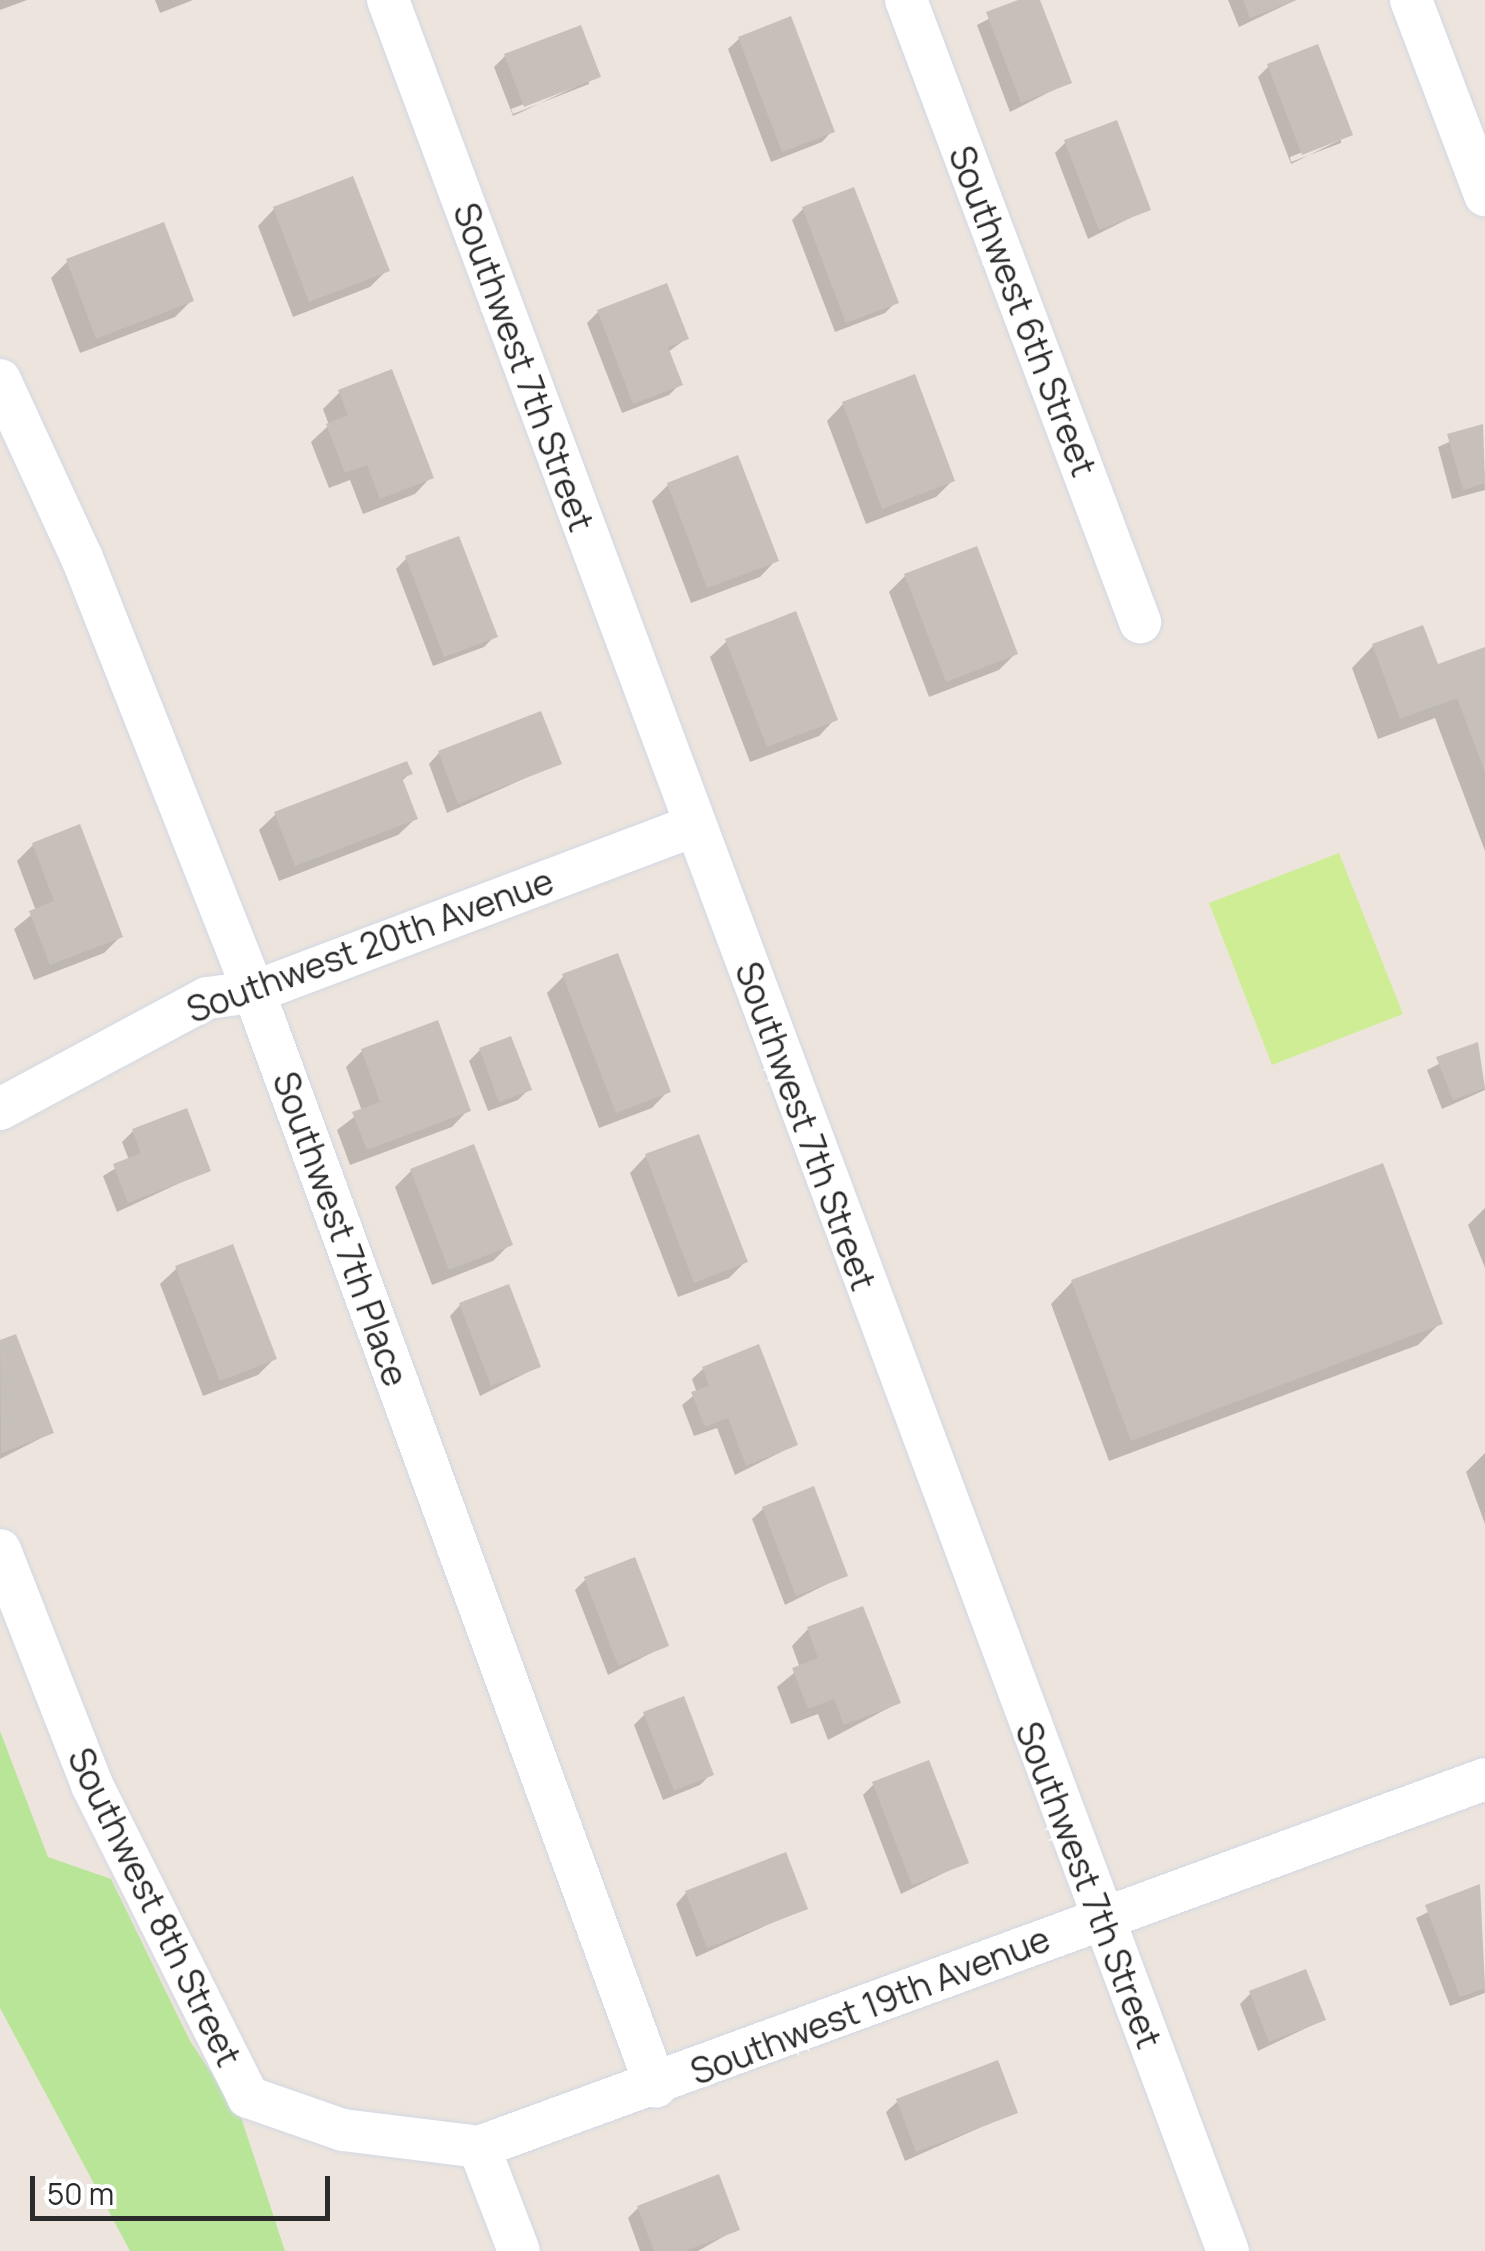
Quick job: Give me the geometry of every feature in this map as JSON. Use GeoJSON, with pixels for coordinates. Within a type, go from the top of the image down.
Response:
{"type":"FeatureCollection","features":[{"type":"Feature","properties":{"kind":"street","name":"Southwest 7th Street"},"geometry":{"type":"LineString","coordinates":[[388,0],[1228,2251]]}},
{"type":"Feature","properties":{"kind":"street","name":"Southwest 6th Street"},"geometry":{"type":"LineString","coordinates":[[906,0],[1140,622]]}},
{"type":"Feature","properties":{"kind":"street"},"geometry":{"type":"LineString","coordinates":[[1411,0],[1485,195]]}},
{"type":"Feature","properties":{"kind":"street","name":"Southwest 7th Place"},"geometry":{"type":"LineString","coordinates":[[0,380],[82,558],[254,992],[656,2087]]}},
{"type":"Feature","properties":{"kind":"street","name":"Southwest 20th Avenue"},"geometry":{"type":"LineString","coordinates":[[0,1109],[207,998],[254,992],[694,826]]}},
{"type":"Feature","properties":{"kind":"street","name":"Southwest 8th Street"},"geometry":{"type":"LineString","coordinates":[[0,1550],[92,1785],[248,2096],[344,2130],[479,2147]]}},
{"type":"Feature","properties":{"kind":"street","name":"Southwest 19th Avenue"},"geometry":{"type":"LineString","coordinates":[[479,2147],[656,2087],[1101,1916],[1485,1779]]}},
{"type":"Feature","properties":{"kind":"street"},"geometry":{"type":"LineString","coordinates":[[479,2147],[520,2251]]}},
{"type":"Feature","properties":{"kind":"green space"},"geometry":{"type":"Polygon","coordinates":[[[1339,853],[1403,1014],[1272,1065],[1209,903],[1339,853]]]}},
{"type":"Feature","properties":{"kind":"green space"},"geometry":{"type":"Polygon","coordinates":[[[0,1731],[48,1857],[111,1879],[190,2041],[241,2117],[285,2251],[130,2251],[0,2008],[0,1731]]]}},
{"type":"Feature","properties":{"kind":"building"},"geometry":{"type":"Polygon","coordinates":[[[1018,0],[1040,0],[1072,83],[1021,103],[986,12],[1018,0]]]}},
{"type":"Feature","properties":{"kind":"building"},"geometry":{"type":"Polygon","coordinates":[[[1243,0],[1296,0],[1250,18],[1243,0]]]}},
{"type":"Feature","properties":{"kind":"building"},"geometry":{"type":"Polygon","coordinates":[[[791,16],[835,132],[782,152],[738,37],[791,16]]]}},
{"type":"Feature","properties":{"kind":"building"},"geometry":{"type":"Polygon","coordinates":[[[581,25],[601,77],[524,107],[504,54],[581,25]]]}},
{"type":"Feature","properties":{"kind":"building"},"geometry":{"type":"Polygon","coordinates":[[[1318,44],[1353,135],[1302,155],[1267,64],[1318,44]]]}},
{"type":"Feature","properties":{"kind":"building"},"geometry":{"type":"Polygon","coordinates":[[[1117,120],[1151,210],[1099,230],[1064,140],[1117,120]]]}},
{"type":"Feature","properties":{"kind":"building"},"geometry":{"type":"Polygon","coordinates":[[[353,176],[390,271],[309,302],[273,207],[353,176]]]}},
{"type":"Feature","properties":{"kind":"building"},"geometry":{"type":"Polygon","coordinates":[[[854,187],[899,303],[846,323],[802,207],[854,187]]]}},
{"type":"Feature","properties":{"kind":"building"},"geometry":{"type":"Polygon","coordinates":[[[164,222],[194,301],[96,339],[66,259],[164,222]]]}},
{"type":"Feature","properties":{"kind":"building"},"geometry":{"type":"Polygon","coordinates":[[[667,283],[689,339],[668,347],[683,385],[633,404],[597,310],[667,283]]]}},
{"type":"Feature","properties":{"kind":"building"},"geometry":{"type":"Polygon","coordinates":[[[392,369],[434,478],[380,499],[367,465],[345,473],[326,424],[348,415],[338,390],[392,369]]]}},
{"type":"Feature","properties":{"kind":"building"},"geometry":{"type":"Polygon","coordinates":[[[915,374],[955,481],[882,509],[842,402],[915,374]]]}},
{"type":"Feature","properties":{"kind":"building"},"geometry":{"type":"Polygon","coordinates":[[[1483,424],[1485,483],[1463,490],[1447,434],[1483,424]]]}},
{"type":"Feature","properties":{"kind":"building"},"geometry":{"type":"Polygon","coordinates":[[[738,455],[779,561],[707,588],[667,483],[738,455]]]}},
{"type":"Feature","properties":{"kind":"building"},"geometry":{"type":"Polygon","coordinates":[[[459,536],[498,637],[444,657],[405,556],[459,536]]]}},
{"type":"Feature","properties":{"kind":"building"},"geometry":{"type":"Polygon","coordinates":[[[977,546],[1018,654],[946,682],[904,574],[977,546]]]}},
{"type":"Feature","properties":{"kind":"building"},"geometry":{"type":"Polygon","coordinates":[[[796,611],[838,720],[767,747],[725,639],[796,611]]]}},
{"type":"Feature","properties":{"kind":"building"},"geometry":{"type":"Polygon","coordinates":[[[1423,625],[1438,664],[1485,647],[1485,772],[1457,698],[1400,719],[1372,644],[1423,625]]]}},
{"type":"Feature","properties":{"kind":"building"},"geometry":{"type":"Polygon","coordinates":[[[541,711],[562,764],[458,804],[438,751],[541,711]]]}},
{"type":"Feature","properties":{"kind":"building"},"geometry":{"type":"Polygon","coordinates":[[[407,761],[413,774],[402,778],[418,819],[295,866],[274,812],[407,761]]]}},
{"type":"Feature","properties":{"kind":"building"},"geometry":{"type":"Polygon","coordinates":[[[80,824],[123,937],[50,965],[29,911],[54,901],[32,843],[80,824]]]}},
{"type":"Feature","properties":{"kind":"building"},"geometry":{"type":"Polygon","coordinates":[[[618,953],[671,1092],[616,1113],[562,974],[618,953]]]}},
{"type":"Feature","properties":{"kind":"building"},"geometry":{"type":"Polygon","coordinates":[[[438,1020],[471,1111],[367,1150],[352,1112],[380,1102],[361,1049],[438,1020]]]}},
{"type":"Feature","properties":{"kind":"building"},"geometry":{"type":"Polygon","coordinates":[[[511,1036],[532,1090],[499,1102],[479,1048],[511,1036]]]}},
{"type":"Feature","properties":{"kind":"building"},"geometry":{"type":"Polygon","coordinates":[[[1478,1042],[1485,1088],[1453,1100],[1436,1057],[1478,1042]]]}},
{"type":"Feature","properties":{"kind":"building"},"geometry":{"type":"Polygon","coordinates":[[[187,1108],[211,1171],[128,1203],[113,1164],[141,1153],[132,1129],[187,1108]]]}},
{"type":"Feature","properties":{"kind":"building"},"geometry":{"type":"Polygon","coordinates":[[[699,1134],[748,1262],[694,1283],[645,1154],[699,1134]]]}},
{"type":"Feature","properties":{"kind":"building"},"geometry":{"type":"Polygon","coordinates":[[[474,1144],[513,1245],[449,1270],[410,1169],[474,1144]]]}},
{"type":"Feature","properties":{"kind":"building"},"geometry":{"type":"Polygon","coordinates":[[[1383,1163],[1443,1324],[1131,1441],[1071,1280],[1383,1163]]]}},
{"type":"Feature","properties":{"kind":"building"},"geometry":{"type":"Polygon","coordinates":[[[233,1244],[277,1359],[220,1381],[175,1266],[233,1244]]]}},
{"type":"Feature","properties":{"kind":"building"},"geometry":{"type":"Polygon","coordinates":[[[509,1284],[541,1367],[491,1386],[459,1303],[509,1284]]]}},
{"type":"Feature","properties":{"kind":"building"},"geometry":{"type":"Polygon","coordinates":[[[16,1334],[54,1433],[1,1453],[0,1340],[16,1334]]]}},
{"type":"Feature","properties":{"kind":"building"},"geometry":{"type":"Polygon","coordinates":[[[759,1344],[798,1445],[746,1466],[728,1418],[705,1427],[691,1392],[709,1386],[702,1367],[759,1344]]]}},
{"type":"Feature","properties":{"kind":"building"},"geometry":{"type":"Polygon","coordinates":[[[814,1486],[848,1576],[796,1596],[762,1507],[814,1486]]]}},
{"type":"Feature","properties":{"kind":"building"},"geometry":{"type":"Polygon","coordinates":[[[635,1557],[669,1646],[618,1666],[584,1577],[635,1557]]]}},
{"type":"Feature","properties":{"kind":"building"},"geometry":{"type":"Polygon","coordinates":[[[863,1606],[901,1703],[844,1725],[834,1699],[808,1709],[792,1668],[818,1658],[807,1627],[863,1606]]]}},
{"type":"Feature","properties":{"kind":"building"},"geometry":{"type":"Polygon","coordinates":[[[684,1696],[714,1775],[674,1791],[643,1712],[684,1696]]]}},
{"type":"Feature","properties":{"kind":"building"},"geometry":{"type":"Polygon","coordinates":[[[929,1760],[969,1863],[912,1885],[872,1782],[929,1760]]]}},
{"type":"Feature","properties":{"kind":"building"},"geometry":{"type":"Polygon","coordinates":[[[786,1852],[808,1909],[707,1948],[685,1891],[786,1852]]]}},
{"type":"Feature","properties":{"kind":"building"},"geometry":{"type":"Polygon","coordinates":[[[1480,1884],[1485,1988],[1460,1997],[1425,1905],[1480,1884]]]}},
{"type":"Feature","properties":{"kind":"building"},"geometry":{"type":"Polygon","coordinates":[[[1306,1969],[1326,2020],[1269,2042],[1249,1991],[1306,1969]]]}},
{"type":"Feature","properties":{"kind":"building"},"geometry":{"type":"Polygon","coordinates":[[[998,2060],[1018,2113],[916,2152],[896,2099],[998,2060]]]}},
{"type":"Feature","properties":{"kind":"building"},"geometry":{"type":"Polygon","coordinates":[[[719,2174],[740,2230],[685,2251],[654,2251],[637,2206],[719,2174]]]}}]}
